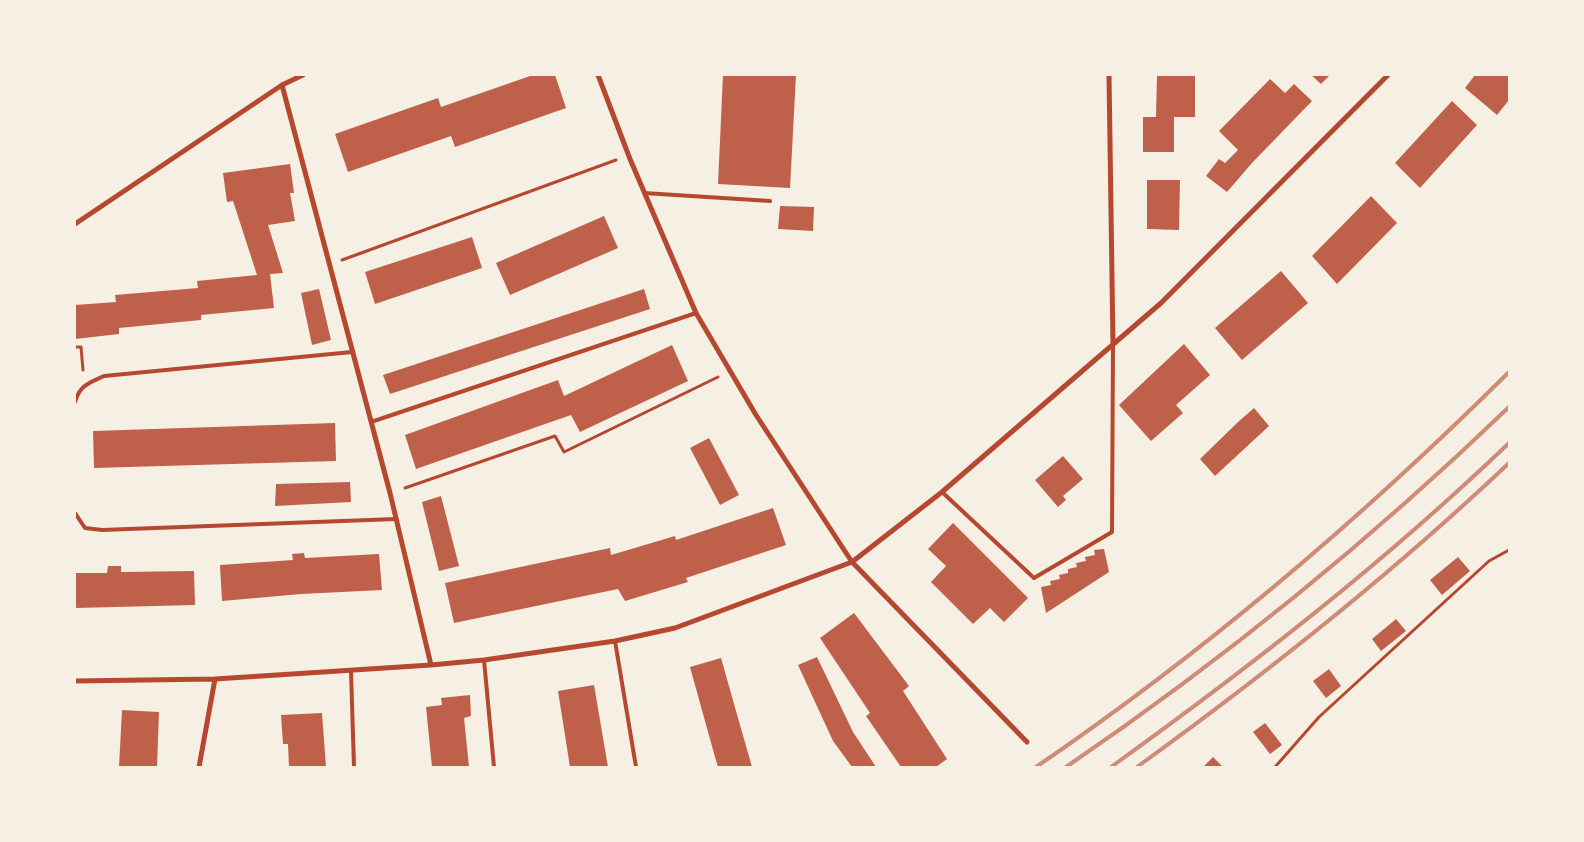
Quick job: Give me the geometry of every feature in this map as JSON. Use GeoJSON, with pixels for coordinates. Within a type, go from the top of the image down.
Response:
{"type":"FeatureCollection","features":[{"type":"Feature","properties":{"kind":"street"},"geometry":{"type":"LineString","coordinates":[[75,224],[282,85],[303,75]]}},
{"type":"Feature","properties":{"kind":"street"},"geometry":{"type":"LineString","coordinates":[[598,75],[628,156],[696,313],[756,415],[852,562],[1027,742]]}},
{"type":"Feature","properties":{"kind":"street"},"geometry":{"type":"LineString","coordinates":[[1109,75],[1113,345]]}},
{"type":"Feature","properties":{"kind":"street"},"geometry":{"type":"LineString","coordinates":[[75,682],[214,679],[431,665],[484,660],[615,641],[676,628],[852,562],[942,492],[1161,303],[1388,75]]}},
{"type":"Feature","properties":{"kind":"street"},"geometry":{"type":"LineString","coordinates":[[282,85],[390,493],[431,665]]}},
{"type":"Feature","properties":{"kind":"street"},"geometry":{"type":"LineString","coordinates":[[199,767],[214,679]]}},
{"type":"Feature","properties":{"kind":"lane"},"geometry":{"type":"LineString","coordinates":[[644,193],[770,201]]}},
{"type":"Feature","properties":{"kind":"lane"},"geometry":{"type":"LineString","coordinates":[[371,422],[696,313]]}},
{"type":"Feature","properties":{"kind":"lane"},"geometry":{"type":"LineString","coordinates":[[942,492],[1034,578],[1112,532],[1113,345]]}},
{"type":"Feature","properties":{"kind":"lane"},"geometry":{"type":"LineString","coordinates":[[75,402],[78,392],[85,385],[104,376],[352,352]]}},
{"type":"Feature","properties":{"kind":"lane"},"geometry":{"type":"LineString","coordinates":[[75,513],[85,528],[102,530],[396,519]]}},
{"type":"Feature","properties":{"kind":"lane"},"geometry":{"type":"LineString","coordinates":[[615,641],[636,767]]}},
{"type":"Feature","properties":{"kind":"lane"},"geometry":{"type":"LineString","coordinates":[[484,660],[494,767]]}},
{"type":"Feature","properties":{"kind":"lane"},"geometry":{"type":"LineString","coordinates":[[351,671],[354,767]]}},
{"type":"Feature","properties":{"kind":"path"},"geometry":{"type":"LineString","coordinates":[[330,264],[628,156]]}},
{"type":"Feature","properties":{"kind":"path"},"geometry":{"type":"LineString","coordinates":[[75,347],[81,347],[85,385]]}},
{"type":"Feature","properties":{"kind":"path"},"geometry":{"type":"LineString","coordinates":[[390,493],[555,436],[564,452],[730,371]]}},
{"type":"Feature","properties":{"kind":"path"},"geometry":{"type":"LineString","coordinates":[[1275,767],[1326,710],[1489,561],[1509,550]]}},
{"type":"Feature","properties":{"kind":"building"},"geometry":{"type":"Polygon","coordinates":[[[533,75],[555,75],[566,108],[455,147],[451,136],[348,172],[335,134],[438,98],[441,107],[533,75]]]}},
{"type":"Feature","properties":{"kind":"building"},"geometry":{"type":"Polygon","coordinates":[[[723,75],[796,75],[790,188],[718,184],[723,75]]]}},
{"type":"Feature","properties":{"kind":"building"},"geometry":{"type":"Polygon","coordinates":[[[1157,75],[1195,75],[1195,117],[1174,117],[1174,152],[1143,152],[1143,117],[1156,117],[1157,75]]]}},
{"type":"Feature","properties":{"kind":"building"},"geometry":{"type":"Polygon","coordinates":[[[1311,75],[1330,75],[1321,84],[1311,75]]]}},
{"type":"Feature","properties":{"kind":"building"},"geometry":{"type":"Polygon","coordinates":[[[1475,75],[1509,75],[1509,100],[1497,115],[1465,88],[1475,75]]]}},
{"type":"Feature","properties":{"kind":"building"},"geometry":{"type":"Polygon","coordinates":[[[1270,79],[1285,93],[1294,84],[1312,101],[1252,163],[1227,192],[1206,176],[1219,159],[1225,163],[1238,150],[1219,131],[1270,79]]]}},
{"type":"Feature","properties":{"kind":"building"},"geometry":{"type":"Polygon","coordinates":[[[1452,101],[1477,125],[1420,188],[1395,163],[1452,101]]]}},
{"type":"Feature","properties":{"kind":"building"},"geometry":{"type":"Polygon","coordinates":[[[290,164],[294,193],[290,193],[295,221],[268,225],[283,273],[270,274],[274,308],[201,315],[201,320],[119,328],[119,334],[75,339],[75,305],[116,302],[115,295],[198,288],[197,281],[257,275],[233,201],[227,202],[223,173],[290,164]]]}},
{"type":"Feature","properties":{"kind":"building"},"geometry":{"type":"Polygon","coordinates":[[[1147,180],[1180,180],[1179,230],[1147,229],[1147,180]]]}},
{"type":"Feature","properties":{"kind":"building"},"geometry":{"type":"Polygon","coordinates":[[[1371,196],[1397,223],[1337,284],[1312,256],[1371,196]]]}},
{"type":"Feature","properties":{"kind":"building"},"geometry":{"type":"Polygon","coordinates":[[[780,206],[814,207],[813,231],[778,229],[780,206]]]}},
{"type":"Feature","properties":{"kind":"building"},"geometry":{"type":"Polygon","coordinates":[[[604,216],[618,248],[510,295],[496,263],[604,216]]]}},
{"type":"Feature","properties":{"kind":"building"},"geometry":{"type":"Polygon","coordinates":[[[472,237],[482,268],[375,304],[365,272],[472,237]]]}},
{"type":"Feature","properties":{"kind":"building"},"geometry":{"type":"Polygon","coordinates":[[[1281,271],[1308,303],[1242,360],[1215,328],[1281,271]]]}},
{"type":"Feature","properties":{"kind":"building"},"geometry":{"type":"Polygon","coordinates":[[[319,289],[331,340],[312,345],[301,293],[319,289]]]}},
{"type":"Feature","properties":{"kind":"building"},"geometry":{"type":"Polygon","coordinates":[[[644,289],[650,309],[390,394],[383,375],[644,289]]]}},
{"type":"Feature","properties":{"kind":"building"},"geometry":{"type":"Polygon","coordinates":[[[1184,344],[1210,375],[1176,405],[1183,413],[1151,441],[1119,405],[1184,344]]]}},
{"type":"Feature","properties":{"kind":"building"},"geometry":{"type":"Polygon","coordinates":[[[672,345],[688,381],[580,432],[571,415],[416,469],[405,435],[558,380],[564,396],[672,345]]]}},
{"type":"Feature","properties":{"kind":"building"},"geometry":{"type":"Polygon","coordinates":[[[1254,408],[1269,426],[1215,476],[1200,459],[1254,408]]]}},
{"type":"Feature","properties":{"kind":"building"},"geometry":{"type":"Polygon","coordinates":[[[335,423],[336,461],[94,468],[93,431],[335,423]]]}},
{"type":"Feature","properties":{"kind":"building"},"geometry":{"type":"Polygon","coordinates":[[[709,438],[739,495],[720,505],[690,448],[709,438]]]}},
{"type":"Feature","properties":{"kind":"building"},"geometry":{"type":"Polygon","coordinates":[[[1063,456],[1083,479],[1063,496],[1066,500],[1058,507],[1035,480],[1063,456]]]}},
{"type":"Feature","properties":{"kind":"building"},"geometry":{"type":"Polygon","coordinates":[[[350,482],[351,502],[275,506],[276,484],[350,482]]]}},
{"type":"Feature","properties":{"kind":"building"},"geometry":{"type":"Polygon","coordinates":[[[441,496],[459,566],[439,571],[422,502],[441,496]]]}},
{"type":"Feature","properties":{"kind":"building"},"geometry":{"type":"Polygon","coordinates":[[[773,508],[786,545],[686,578],[688,582],[625,601],[618,589],[454,623],[445,583],[610,548],[611,555],[675,536],[676,540],[773,508]]]}},
{"type":"Feature","properties":{"kind":"building"},"geometry":{"type":"Polygon","coordinates":[[[953,523],[1028,598],[1004,622],[990,608],[973,624],[931,582],[946,566],[928,549],[953,523]]]}},
{"type":"Feature","properties":{"kind":"building"},"geometry":{"type":"Polygon","coordinates":[[[1104,549],[1109,572],[1046,613],[1041,587],[1051,585],[1050,581],[1060,579],[1059,575],[1068,573],[1068,569],[1077,567],[1076,563],[1086,561],[1085,557],[1095,555],[1094,550],[1104,549]]]}},
{"type":"Feature","properties":{"kind":"building"},"geometry":{"type":"Polygon","coordinates":[[[304,553],[305,558],[379,554],[382,590],[301,594],[222,601],[220,565],[293,560],[292,554],[304,553]]]}},
{"type":"Feature","properties":{"kind":"building"},"geometry":{"type":"Polygon","coordinates":[[[1458,557],[1470,571],[1442,595],[1430,580],[1458,557]]]}},
{"type":"Feature","properties":{"kind":"building"},"geometry":{"type":"Polygon","coordinates":[[[108,566],[121,566],[121,572],[194,571],[195,605],[75,608],[75,573],[107,573],[108,566]]]}},
{"type":"Feature","properties":{"kind":"building"},"geometry":{"type":"Polygon","coordinates":[[[854,613],[909,686],[903,691],[947,759],[936,767],[901,767],[866,716],[870,713],[820,638],[854,613]]]}},
{"type":"Feature","properties":{"kind":"building"},"geometry":{"type":"Polygon","coordinates":[[[1396,619],[1406,631],[1381,651],[1372,639],[1396,619]]]}},
{"type":"Feature","properties":{"kind":"building"},"geometry":{"type":"Polygon","coordinates":[[[817,657],[853,732],[876,767],[852,767],[833,741],[798,665],[817,657]]]}},
{"type":"Feature","properties":{"kind":"building"},"geometry":{"type":"Polygon","coordinates":[[[721,658],[752,767],[718,767],[715,757],[690,667],[721,658]]]}},
{"type":"Feature","properties":{"kind":"building"},"geometry":{"type":"Polygon","coordinates":[[[1329,669],[1341,686],[1326,698],[1313,681],[1329,669]]]}},
{"type":"Feature","properties":{"kind":"building"},"geometry":{"type":"Polygon","coordinates":[[[594,685],[608,767],[570,767],[558,691],[594,685]]]}},
{"type":"Feature","properties":{"kind":"building"},"geometry":{"type":"Polygon","coordinates":[[[470,695],[471,716],[464,718],[469,767],[432,767],[426,707],[442,705],[441,698],[470,695]]]}},
{"type":"Feature","properties":{"kind":"building"},"geometry":{"type":"Polygon","coordinates":[[[122,710],[159,712],[157,767],[119,767],[122,710]]]}},
{"type":"Feature","properties":{"kind":"building"},"geometry":{"type":"Polygon","coordinates":[[[322,713],[326,767],[289,767],[288,744],[283,744],[281,715],[322,713]]]}},
{"type":"Feature","properties":{"kind":"building"},"geometry":{"type":"Polygon","coordinates":[[[1265,723],[1282,745],[1270,754],[1253,732],[1265,723]]]}},
{"type":"Feature","properties":{"kind":"building"},"geometry":{"type":"Polygon","coordinates":[[[1213,757],[1223,767],[1203,767],[1213,757]]]}},
{"type":"Feature","properties":{"kind":"railway"},"geometry":{"type":"LineString","coordinates":[[1036,767],[1161,677],[1282,580],[1397,479],[1509,372]]}},
{"type":"Feature","properties":{"kind":"railway"},"geometry":{"type":"LineString","coordinates":[[1066,767],[1182,684],[1295,596],[1404,504],[1509,407]]}},
{"type":"Feature","properties":{"kind":"railway"},"geometry":{"type":"LineString","coordinates":[[1111,767],[1316,612],[1414,530],[1509,443]]}},
{"type":"Feature","properties":{"kind":"railway"},"geometry":{"type":"LineString","coordinates":[[1137,767],[1281,659],[1375,583],[1509,463]]}}]}
